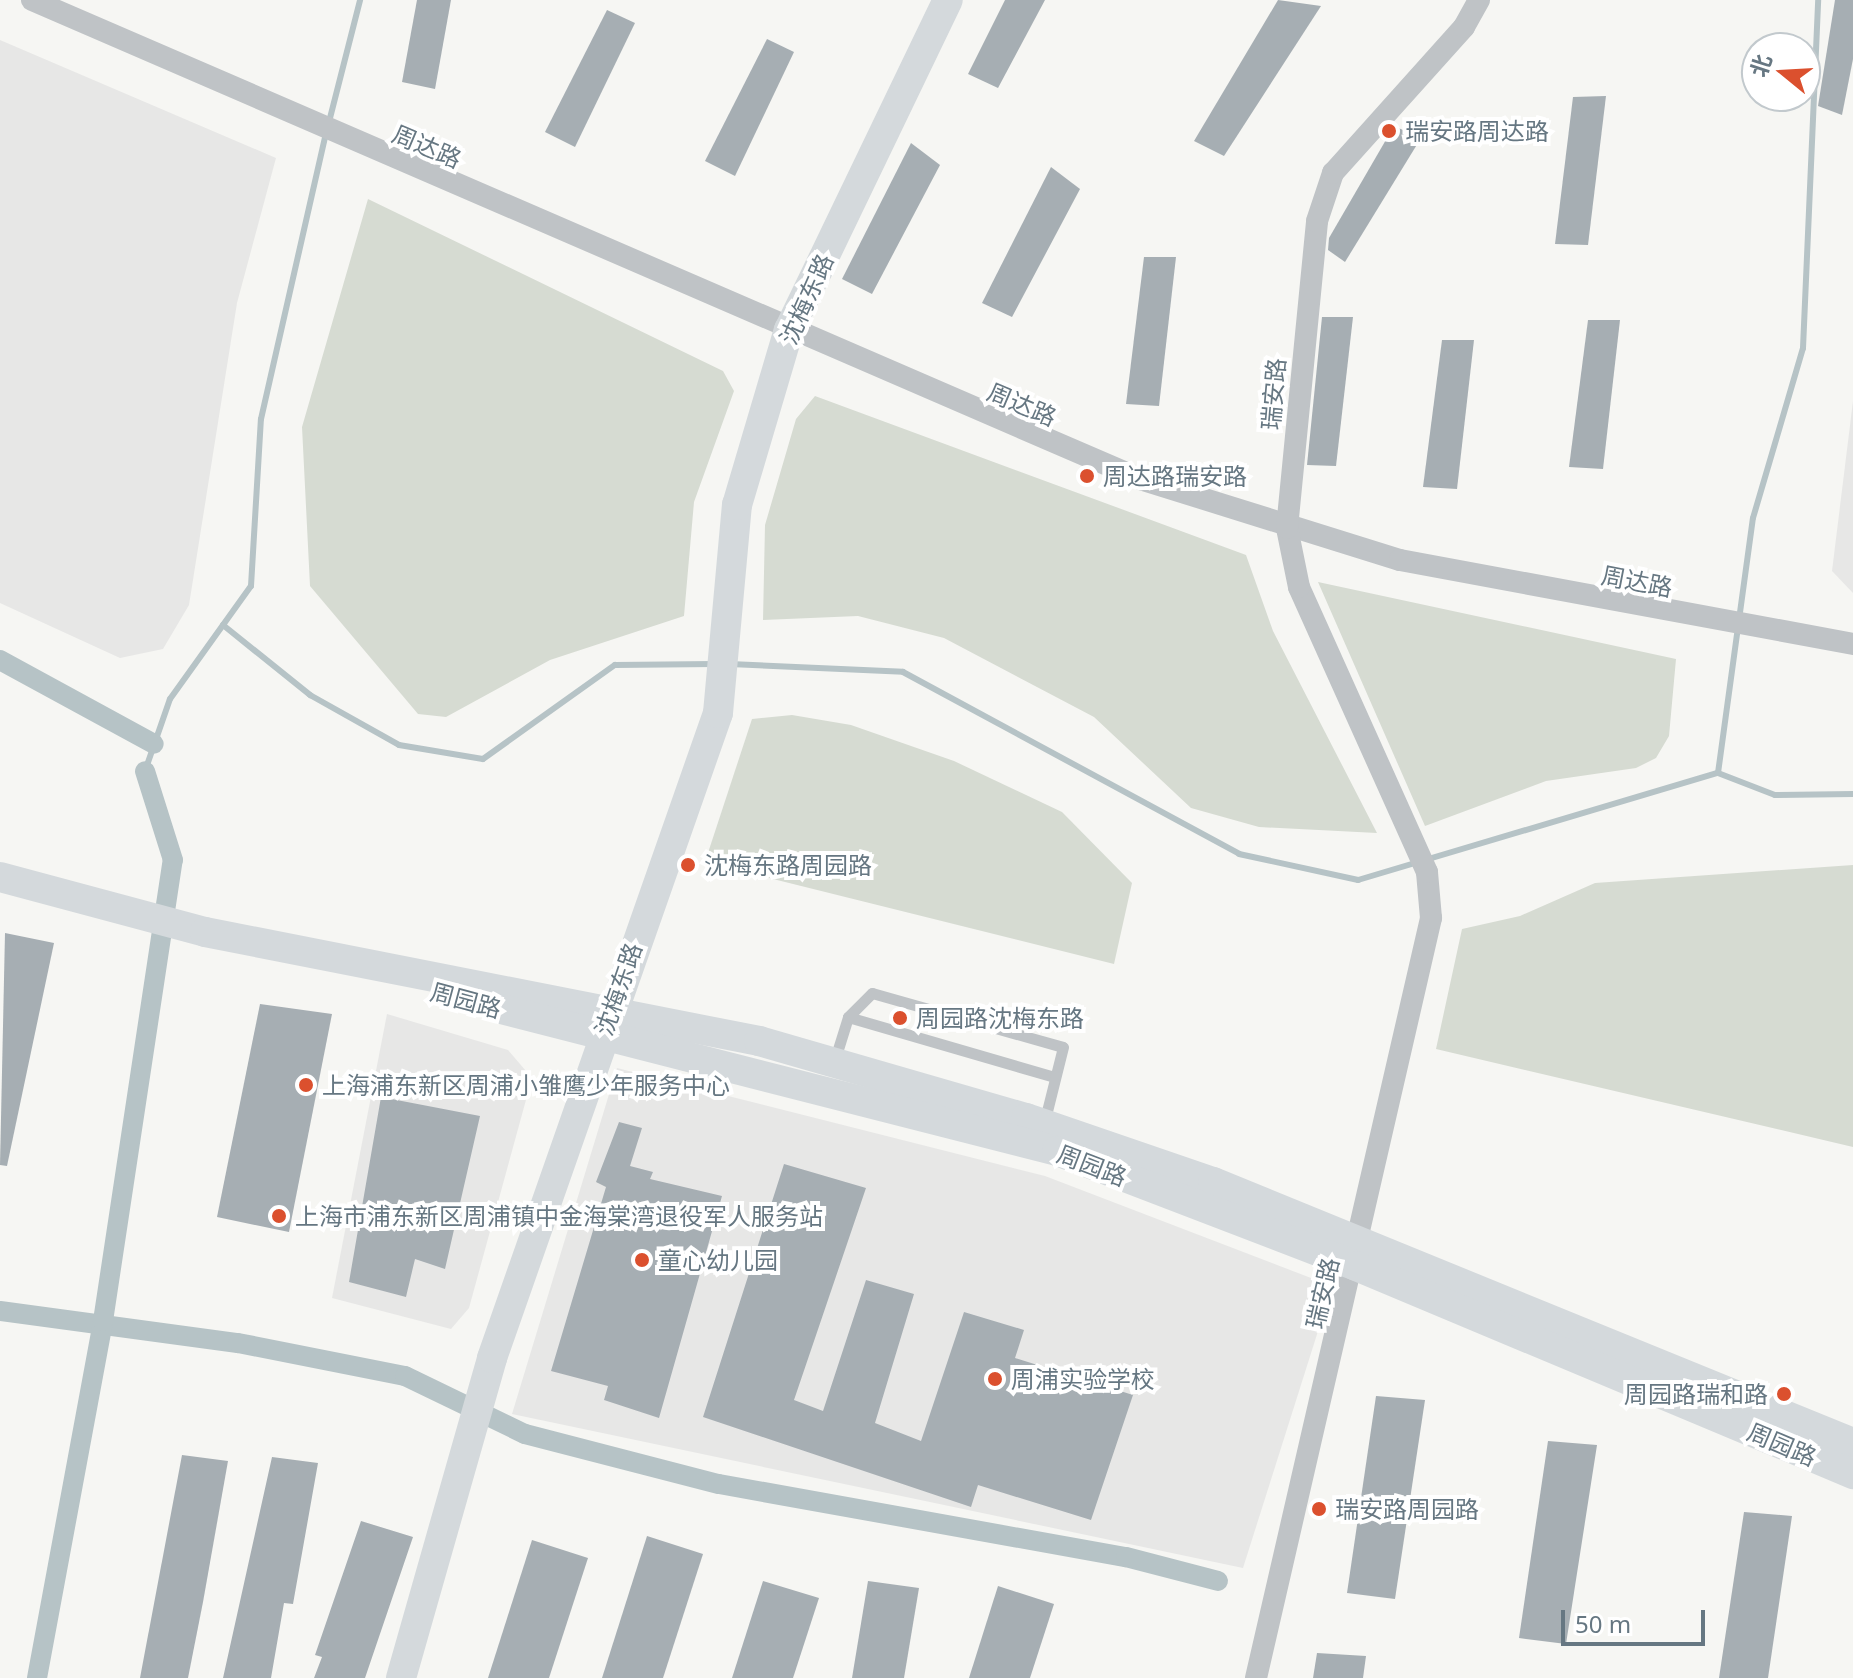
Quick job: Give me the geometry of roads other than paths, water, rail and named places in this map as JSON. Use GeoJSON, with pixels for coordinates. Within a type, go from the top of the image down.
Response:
{"type":"FeatureCollection","features":[{"type":"Feature","properties":{"kind":"street","name":"周达路"},"geometry":{"type":"LineString","coordinates":[[32,0],[1091,461],[1287,528],[1474,577],[1686,617],[1853,644]]}},
{"type":"Feature","properties":{"kind":"street","name":"沈梅东路"},"geometry":{"type":"LineString","coordinates":[[401,1678],[492,1358],[718,713],[737,505],[789,330],[948,0]]}},
{"type":"Feature","properties":{"kind":"street","name":"瑞安路"},"geometry":{"type":"LineString","coordinates":[[1256,1678],[1358,1254],[1431,918],[1427,872],[1299,587],[1287,528],[1317,221],[1333,173],[1464,27],[1479,0]]}},
{"type":"Feature","properties":{"kind":"street","name":"周园路"},"geometry":{"type":"LineString","coordinates":[[0,877],[205,932],[606,1026],[1057,1151],[1358,1254],[1853,1443]]}},
{"type":"Feature","properties":{"kind":"street","name":"周园路"},"geometry":{"type":"LineString","coordinates":[[606,1026],[834,1063],[1044,1124],[1358,1254],[1853,1474]]}},
{"type":"Feature","properties":{"kind":"lane"},"geometry":{"type":"LineString","coordinates":[[834,1063],[848,1017],[872,993],[1063,1047],[1044,1124]]}},
{"type":"Feature","properties":{"kind":"lane"},"geometry":{"type":"LineString","coordinates":[[848,1017],[1054,1077]]}},
{"type":"Feature","properties":{"kind":"waterway"},"geometry":{"type":"LineString","coordinates":[[329,122],[360,0]]}},
{"type":"Feature","properties":{"kind":"waterway"},"geometry":{"type":"LineString","coordinates":[[1718,773],[1753,518],[1803,348],[1818,0]]}},
{"type":"Feature","properties":{"kind":"waterway"},"geometry":{"type":"LineString","coordinates":[[145,771],[170,699],[251,586],[261,419],[326,132]]}},
{"type":"Feature","properties":{"kind":"waterway"},"geometry":{"type":"LineString","coordinates":[[223,625],[310,695],[399,745],[483,759],[615,665],[714,664]]}},
{"type":"Feature","properties":{"kind":"waterway"},"geometry":{"type":"LineString","coordinates":[[0,660],[154,744]]}},
{"type":"Feature","properties":{"kind":"waterway"},"geometry":{"type":"LineString","coordinates":[[730,664],[903,672],[1239,854],[1358,880],[1718,773],[1775,795],[1853,794]]}},
{"type":"Feature","properties":{"kind":"waterway"},"geometry":{"type":"LineString","coordinates":[[37,1678],[103,1321],[173,860],[145,771]]}},
{"type":"Feature","properties":{"kind":"waterway"},"geometry":{"type":"LineString","coordinates":[[0,1311],[238,1343],[405,1376],[525,1434],[719,1484],[1126,1557],[1218,1581]]}},
{"type":"Feature","properties":{"kind":"place","name":"瑞安路周达路"},"geometry":{"type":"Point","coordinates":[1389,131]}},
{"type":"Feature","properties":{"kind":"place","name":"周达路瑞安路"},"geometry":{"type":"Point","coordinates":[1087,476]}},
{"type":"Feature","properties":{"kind":"place","name":"沈梅东路周园路"},"geometry":{"type":"Point","coordinates":[688,865]}},
{"type":"Feature","properties":{"kind":"place","name":"周园路沈梅东路"},"geometry":{"type":"Point","coordinates":[900,1018]}},
{"type":"Feature","properties":{"kind":"place","name":"上海浦东新区周浦小雏鹰少年服务中心"},"geometry":{"type":"Point","coordinates":[306,1085]}},
{"type":"Feature","properties":{"kind":"place","name":"上海市浦东新区周浦镇中金海棠湾退役军人服务站"},"geometry":{"type":"Point","coordinates":[279,1216]}},
{"type":"Feature","properties":{"kind":"place","name":"童心幼儿园"},"geometry":{"type":"Point","coordinates":[642,1260]}},
{"type":"Feature","properties":{"kind":"place","name":"周浦实验学校"},"geometry":{"type":"Point","coordinates":[995,1379]}},
{"type":"Feature","properties":{"kind":"place","name":"周园路瑞和路"},"geometry":{"type":"Point","coordinates":[1784,1394]}},
{"type":"Feature","properties":{"kind":"place","name":"瑞安路周园路"},"geometry":{"type":"Point","coordinates":[1319,1509]}}]}
